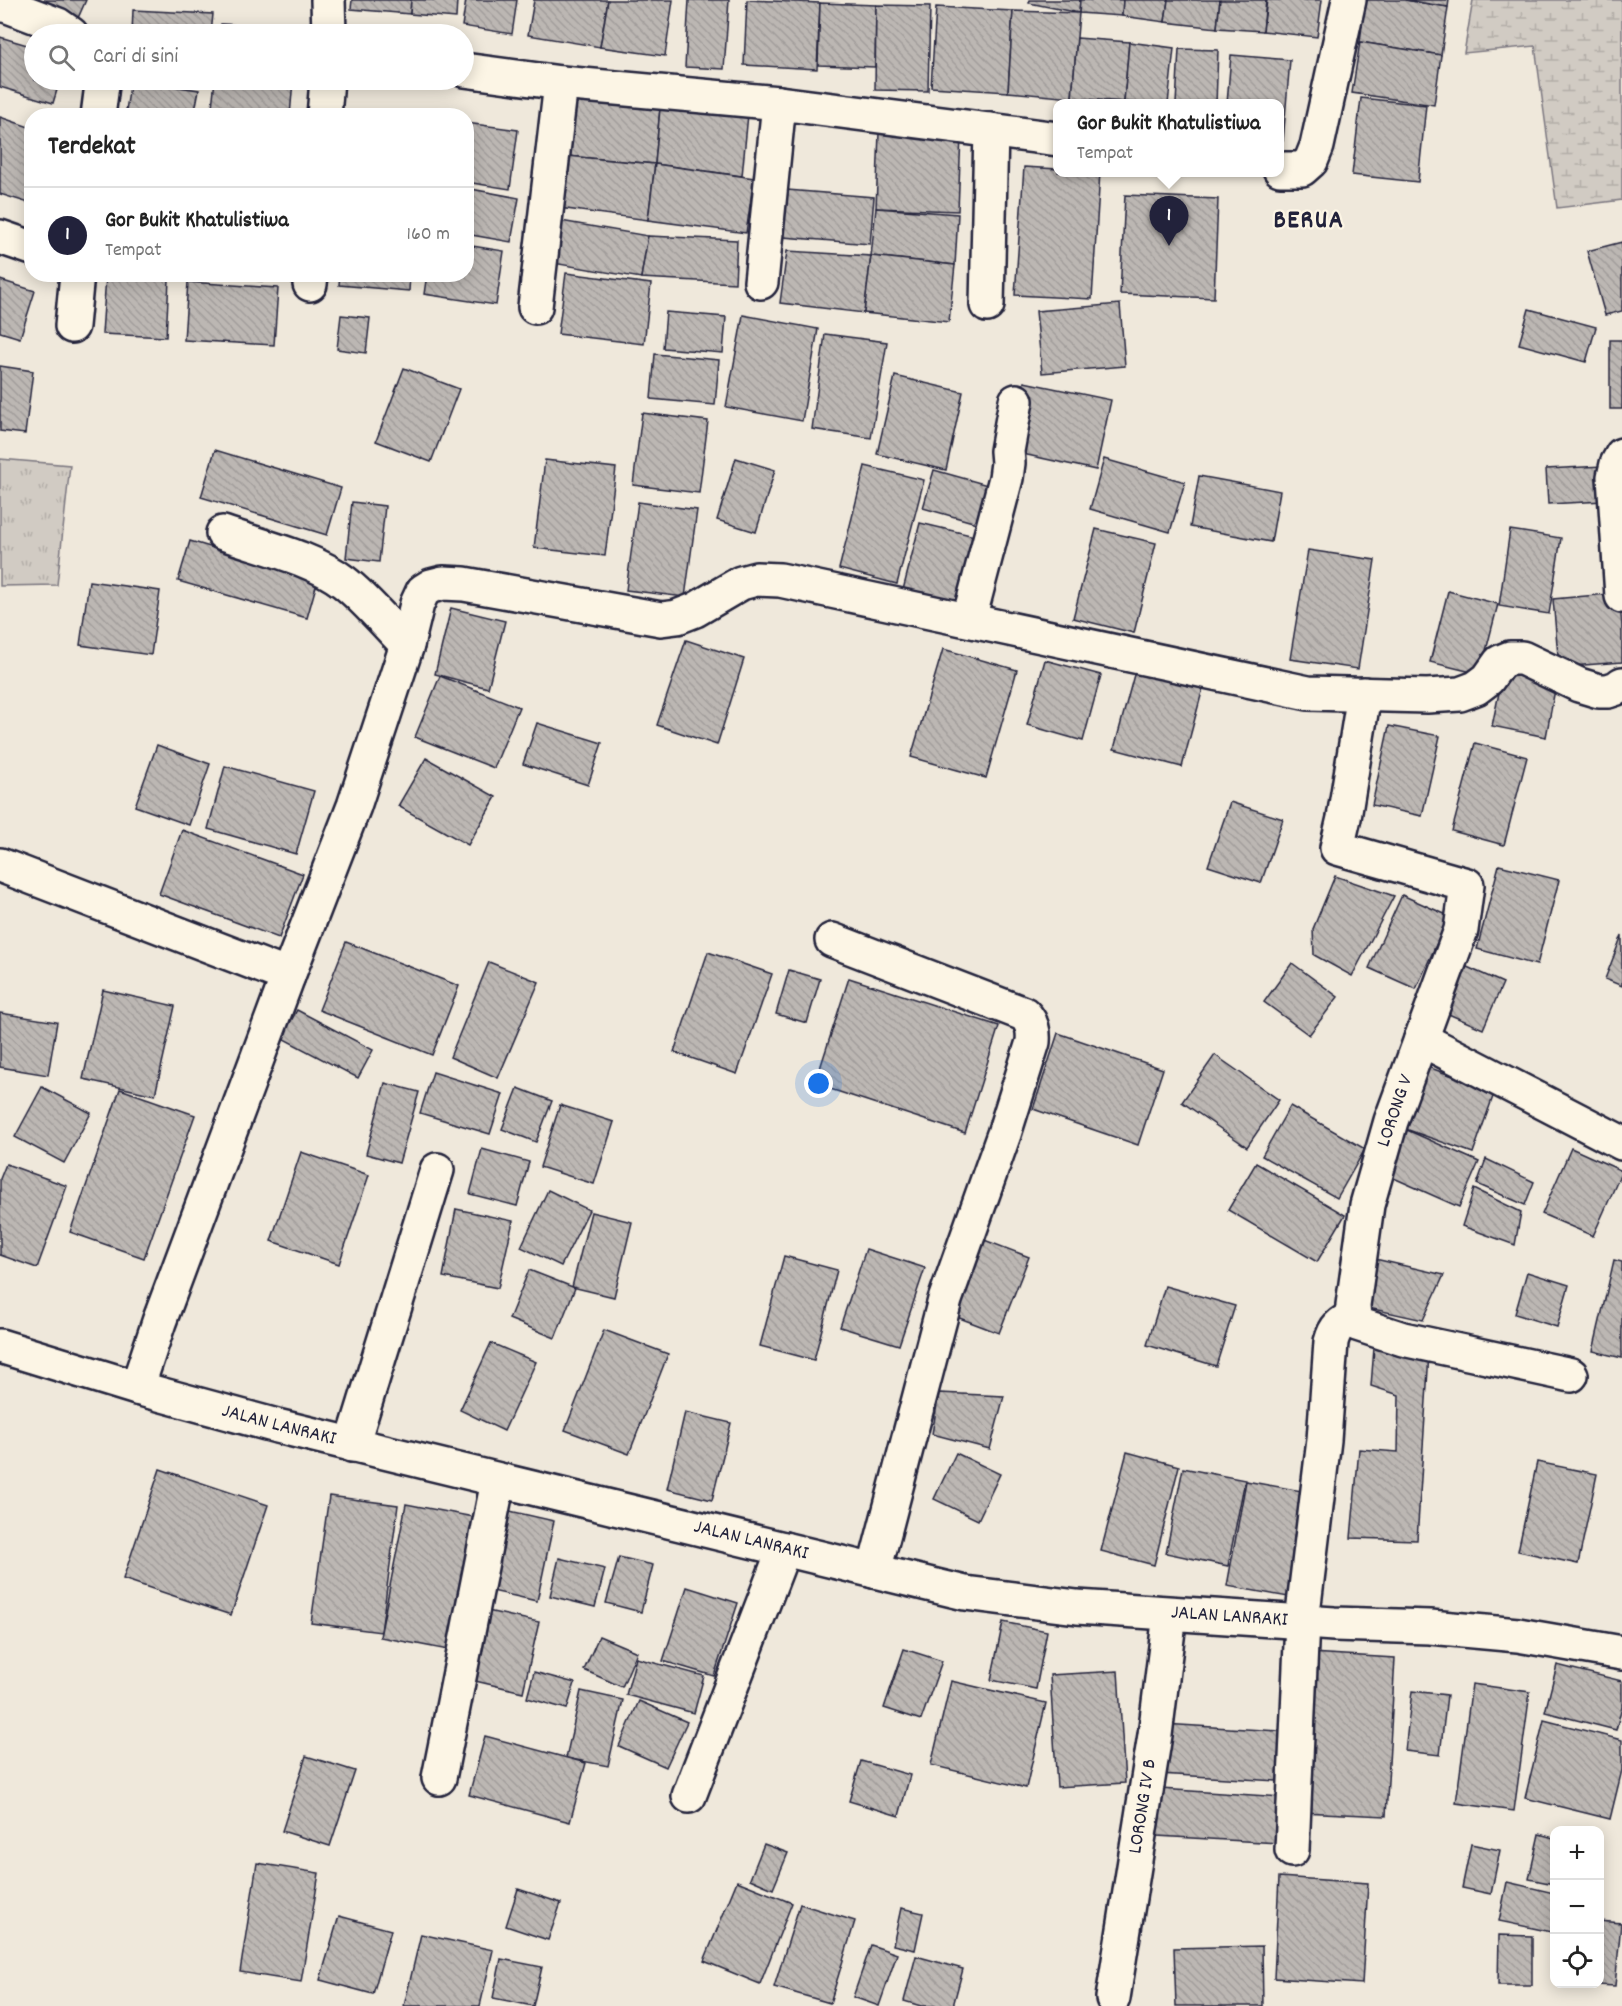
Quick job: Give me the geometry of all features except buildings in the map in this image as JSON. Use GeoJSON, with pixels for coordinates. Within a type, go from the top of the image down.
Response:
{"type":"FeatureCollection","features":[{"type":"Feature","properties":{"kind":"street"},"geometry":{"type":"LineString","coordinates":[[328,0],[329,24]]}},
{"type":"Feature","properties":{"kind":"street"},"geometry":{"type":"LineString","coordinates":[[1284,169],[1302,169],[1311,161],[1326,113],[1349,0]]}},
{"type":"Feature","properties":{"kind":"street"},"geometry":{"type":"LineString","coordinates":[[0,3],[55,24]]}},
{"type":"Feature","properties":{"kind":"street"},"geometry":{"type":"LineString","coordinates":[[474,71],[561,83],[779,103],[1053,138]]}},
{"type":"Feature","properties":{"kind":"street"},"geometry":{"type":"LineString","coordinates":[[535,307],[561,83]]}},
{"type":"Feature","properties":{"kind":"street"},"geometry":{"type":"LineString","coordinates":[[99,108],[101,90]]}},
{"type":"Feature","properties":{"kind":"street"},"geometry":{"type":"LineString","coordinates":[[325,108],[326,90]]}},
{"type":"Feature","properties":{"kind":"street"},"geometry":{"type":"LineString","coordinates":[[761,282],[779,103]]}},
{"type":"Feature","properties":{"kind":"street"},"geometry":{"type":"LineString","coordinates":[[987,305],[991,130]]}},
{"type":"Feature","properties":{"kind":"street"},"geometry":{"type":"LineString","coordinates":[[0,237],[24,245]]}},
{"type":"Feature","properties":{"kind":"street"},"geometry":{"type":"LineString","coordinates":[[72,326],[76,282]]}},
{"type":"Feature","properties":{"kind":"street"},"geometry":{"type":"LineString","coordinates":[[969,619],[1006,478],[1007,451],[1016,401]]}},
{"type":"Feature","properties":{"kind":"street"},"geometry":{"type":"LineString","coordinates":[[1622,455],[1617,464],[1614,485],[1622,597]]}},
{"type":"Feature","properties":{"kind":"street"},"geometry":{"type":"LineString","coordinates":[[223,533],[318,566],[333,574],[346,583],[407,645]]}},
{"type":"Feature","properties":{"kind":"street"},"geometry":{"type":"LineString","coordinates":[[137,1388],[159,1322],[288,976],[354,806],[407,645],[417,604],[423,591],[430,586],[443,583],[464,584],[660,619],[677,617],[695,610],[741,583],[756,579],[780,580],[1308,693],[1427,696],[1460,694],[1476,688],[1488,679],[1500,662],[1510,658],[1522,658],[1579,685],[1599,690],[1608,691],[1622,684]]}},
{"type":"Feature","properties":{"kind":"street","name":"LORONG V"},"geometry":{"type":"LineString","coordinates":[[1354,1317],[1353,1305],[1367,1205],[1391,1121],[1461,930],[1467,885],[1337,848],[1364,694]]}},
{"type":"Feature","properties":{"kind":"street"},"geometry":{"type":"LineString","coordinates":[[0,865],[288,976]]}},
{"type":"Feature","properties":{"kind":"street"},"geometry":{"type":"LineString","coordinates":[[832,940],[1024,1014],[1031,1021],[1034,1033],[1004,1134],[945,1300],[874,1571]]}},
{"type":"Feature","properties":{"kind":"street"},"geometry":{"type":"LineString","coordinates":[[1421,1039],[1622,1143]]}},
{"type":"Feature","properties":{"kind":"street"},"geometry":{"type":"LineString","coordinates":[[352,1445],[437,1170]]}},
{"type":"Feature","properties":{"kind":"street"},"geometry":{"type":"LineString","coordinates":[[1292,1850],[1302,1621],[1324,1440],[1330,1342],[1334,1331],[1340,1323],[1354,1317],[1358,1324],[1403,1339],[1571,1375]]}},
{"type":"Feature","properties":{"kind":"street","name":"JALAN LANRAKI"},"geometry":{"type":"LineString","coordinates":[[0,1346],[137,1388],[352,1445],[965,1593],[1077,1607],[1334,1624],[1430,1627],[1518,1635],[1622,1653]]}},
{"type":"Feature","properties":{"kind":"street"},"geometry":{"type":"LineString","coordinates":[[439,1778],[498,1481]]}},
{"type":"Feature","properties":{"kind":"street"},"geometry":{"type":"LineString","coordinates":[[689,1796],[784,1549]]}},
{"type":"Feature","properties":{"kind":"street","name":"LORONG IV B"},"geometry":{"type":"LineString","coordinates":[[1113,1998],[1155,1735],[1170,1614]]}},
{"type":"Feature","properties":{"kind":"green space"},"geometry":{"type":"Polygon","coordinates":[[[1473,0],[1622,0],[1622,200],[1557,208],[1535,46],[1464,53],[1473,0]]]}},
{"type":"Feature","properties":{"kind":"green space"},"geometry":{"type":"Polygon","coordinates":[[[0,459],[70,465],[57,585],[0,586],[0,459]]]}},
{"type":"Feature","properties":{"kind":"place","name":"Gor Bukit Khatulistiwa"},"geometry":{"type":"Point","coordinates":[1169,246]}},
{"type":"Feature","properties":{"kind":"district","name":"BERUA"},"geometry":{"type":"Point","coordinates":[1309,221]}}]}
